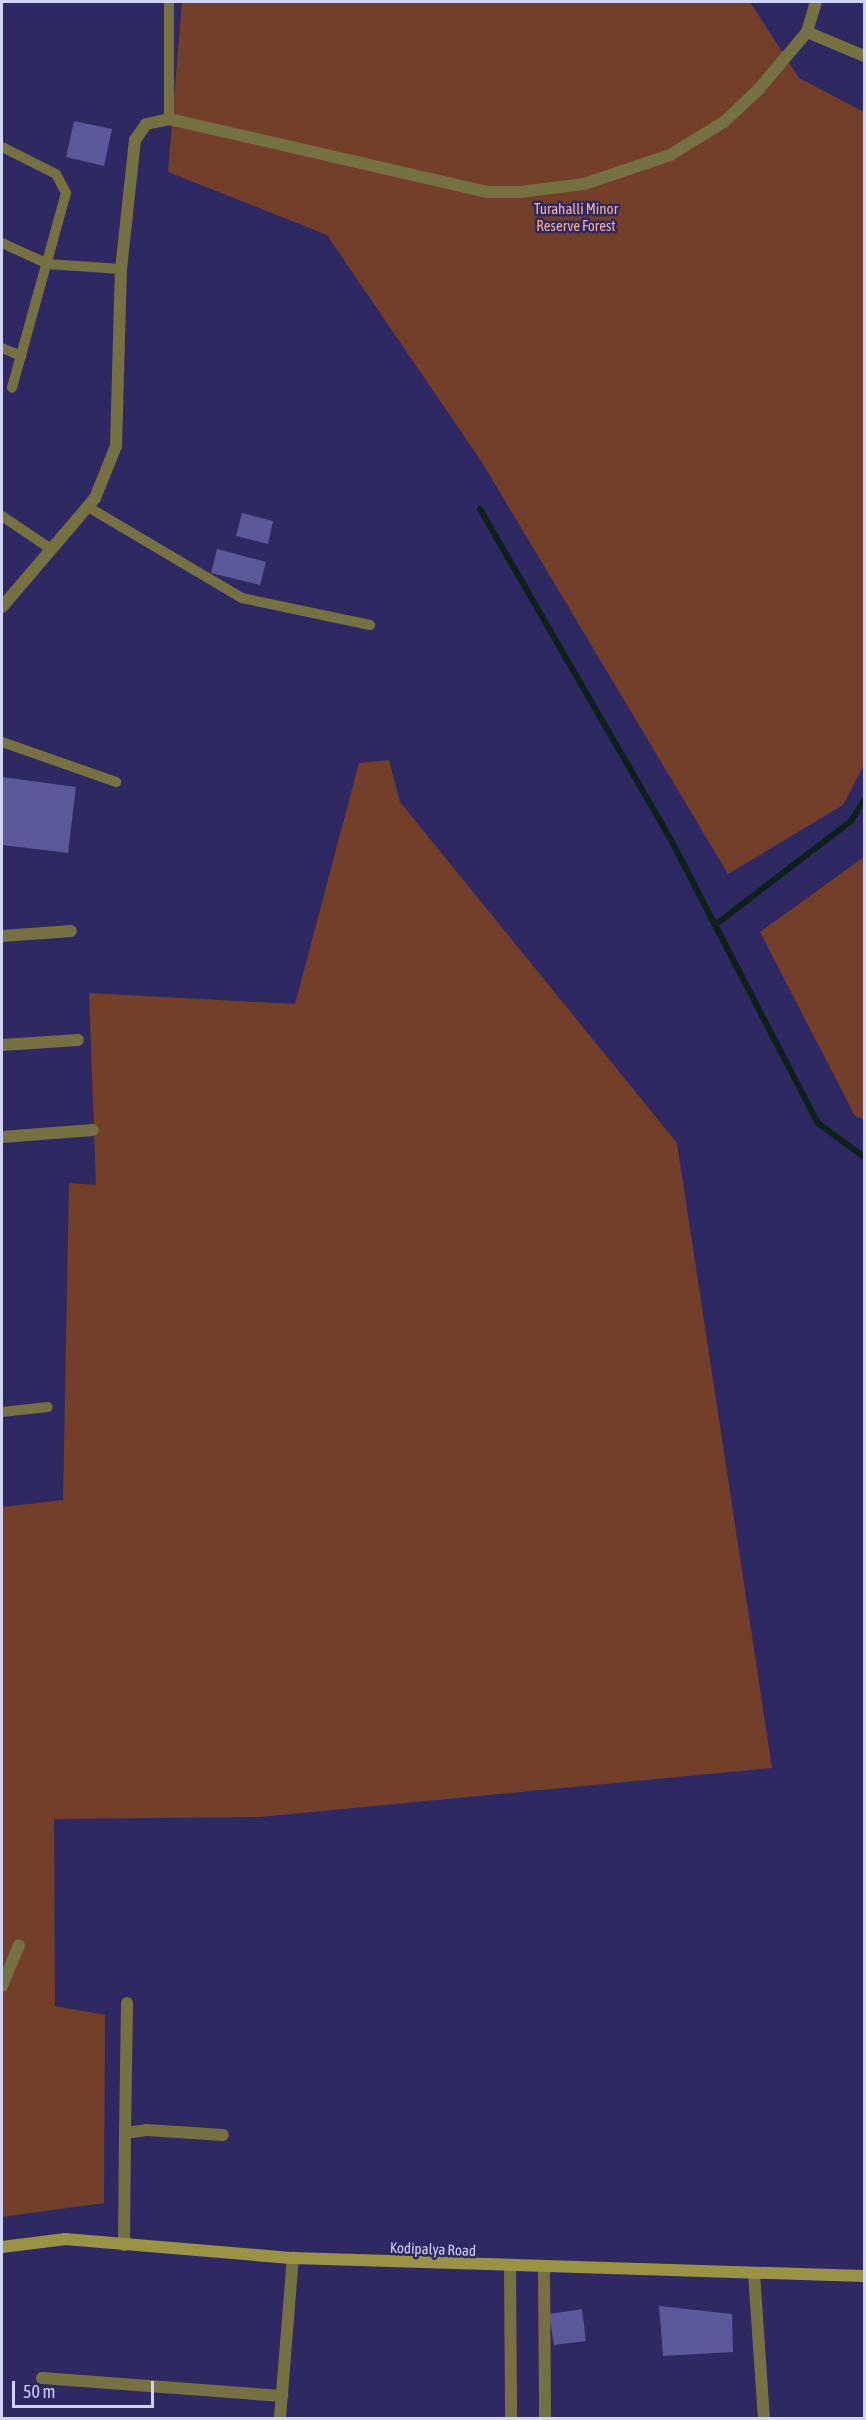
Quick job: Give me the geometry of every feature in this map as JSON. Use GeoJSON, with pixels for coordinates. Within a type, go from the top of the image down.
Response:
{"type":"FeatureCollection","features":[{"type":"Feature","properties":{"kind":"main road","name":"Kodipalya Road"},"geometry":{"type":"LineString","coordinates":[[2,2247],[64,2240],[293,2259],[864,2276]]}},
{"type":"Feature","properties":{"kind":"street"},"geometry":{"type":"LineString","coordinates":[[2,607],[95,498],[116,446],[122,269],[135,140],[146,124],[169,119],[487,192],[573,185],[626,172],[670,155],[724,122],[759,89],[807,32],[816,2]]}},
{"type":"Feature","properties":{"kind":"street"},"geometry":{"type":"LineString","coordinates":[[807,32],[864,56]]}},
{"type":"Feature","properties":{"kind":"street"},"geometry":{"type":"LineString","coordinates":[[2,936],[71,931]]}},
{"type":"Feature","properties":{"kind":"street"},"geometry":{"type":"LineString","coordinates":[[2,1045],[78,1040]]}},
{"type":"Feature","properties":{"kind":"street"},"geometry":{"type":"LineString","coordinates":[[2,1137],[93,1130]]}},
{"type":"Feature","properties":{"kind":"street"},"geometry":{"type":"LineString","coordinates":[[2,1986],[19,1945]]}},
{"type":"Feature","properties":{"kind":"street"},"geometry":{"type":"LineString","coordinates":[[123,2245],[127,2003]]}},
{"type":"Feature","properties":{"kind":"street"},"geometry":{"type":"LineString","coordinates":[[125,2133],[146,2130],[223,2135]]}},
{"type":"Feature","properties":{"kind":"street"},"geometry":{"type":"LineString","coordinates":[[280,2418],[293,2259]]}},
{"type":"Feature","properties":{"kind":"street"},"geometry":{"type":"LineString","coordinates":[[510,2267],[511,2418]]}},
{"type":"Feature","properties":{"kind":"street"},"geometry":{"type":"LineString","coordinates":[[544,2268],[545,2418]]}},
{"type":"Feature","properties":{"kind":"street"},"geometry":{"type":"LineString","coordinates":[[754,2273],[764,2418]]}},
{"type":"Feature","properties":{"kind":"street"},"geometry":{"type":"LineString","coordinates":[[42,2378],[282,2396]]}},
{"type":"Feature","properties":{"kind":"lane"},"geometry":{"type":"LineString","coordinates":[[169,2],[169,119]]}},
{"type":"Feature","properties":{"kind":"lane"},"geometry":{"type":"LineString","coordinates":[[2,147],[56,174],[63,182],[66,203],[12,388]]}},
{"type":"Feature","properties":{"kind":"lane"},"geometry":{"type":"LineString","coordinates":[[2,243],[48,264],[122,269]]}},
{"type":"Feature","properties":{"kind":"lane"},"geometry":{"type":"LineString","coordinates":[[2,348],[21,356]]}},
{"type":"Feature","properties":{"kind":"lane"},"geometry":{"type":"LineString","coordinates":[[88,507],[242,598],[370,625]]}},
{"type":"Feature","properties":{"kind":"lane"},"geometry":{"type":"LineString","coordinates":[[2,516],[51,549]]}},
{"type":"Feature","properties":{"kind":"lane"},"geometry":{"type":"LineString","coordinates":[[2,742],[116,782]]}},
{"type":"Feature","properties":{"kind":"lane"},"geometry":{"type":"LineString","coordinates":[[2,1412],[48,1407]]}},
{"type":"Feature","properties":{"kind":"green space","name":"Turahalli Minor Reserve Forest"},"geometry":{"type":"Polygon","coordinates":[[[182,2],[750,2],[799,78],[864,112],[864,765],[843,805],[728,874],[483,464],[327,235],[168,172],[182,2]]]}},
{"type":"Feature","properties":{"kind":"green space"},"geometry":{"type":"Polygon","coordinates":[[[389,760],[400,802],[677,1143],[772,1768],[260,1817],[54,1819],[55,2006],[105,2015],[104,2203],[2,2217],[2,1507],[63,1500],[69,1183],[96,1185],[89,993],[295,1004],[359,763],[389,760]]]}},
{"type":"Feature","properties":{"kind":"green space"},"geometry":{"type":"Polygon","coordinates":[[[864,857],[864,1120],[855,1116],[760,932],[864,857]]]}},
{"type":"Feature","properties":{"kind":"building"},"geometry":{"type":"Polygon","coordinates":[[[74,121],[112,129],[104,166],[66,157],[74,121]]]}},
{"type":"Feature","properties":{"kind":"building"},"geometry":{"type":"Polygon","coordinates":[[[242,513],[273,521],[268,544],[236,536],[242,513]]]}},
{"type":"Feature","properties":{"kind":"building"},"geometry":{"type":"Polygon","coordinates":[[[217,549],[266,562],[260,585],[211,573],[217,549]]]}},
{"type":"Feature","properties":{"kind":"building"},"geometry":{"type":"Polygon","coordinates":[[[2,777],[76,787],[68,853],[2,845],[2,777]]]}},
{"type":"Feature","properties":{"kind":"building"},"geometry":{"type":"Polygon","coordinates":[[[659,2306],[732,2314],[733,2352],[663,2356],[659,2306]]]}},
{"type":"Feature","properties":{"kind":"building"},"geometry":{"type":"Polygon","coordinates":[[[582,2309],[586,2341],[554,2345],[549,2314],[582,2309]]]}},
{"type":"Feature","properties":{"kind":"waterway"},"geometry":{"type":"LineString","coordinates":[[480,509],[670,838],[818,1123],[864,1157]]}},
{"type":"Feature","properties":{"kind":"waterway"},"geometry":{"type":"LineString","coordinates":[[715,925],[851,821],[864,800]]}}]}
